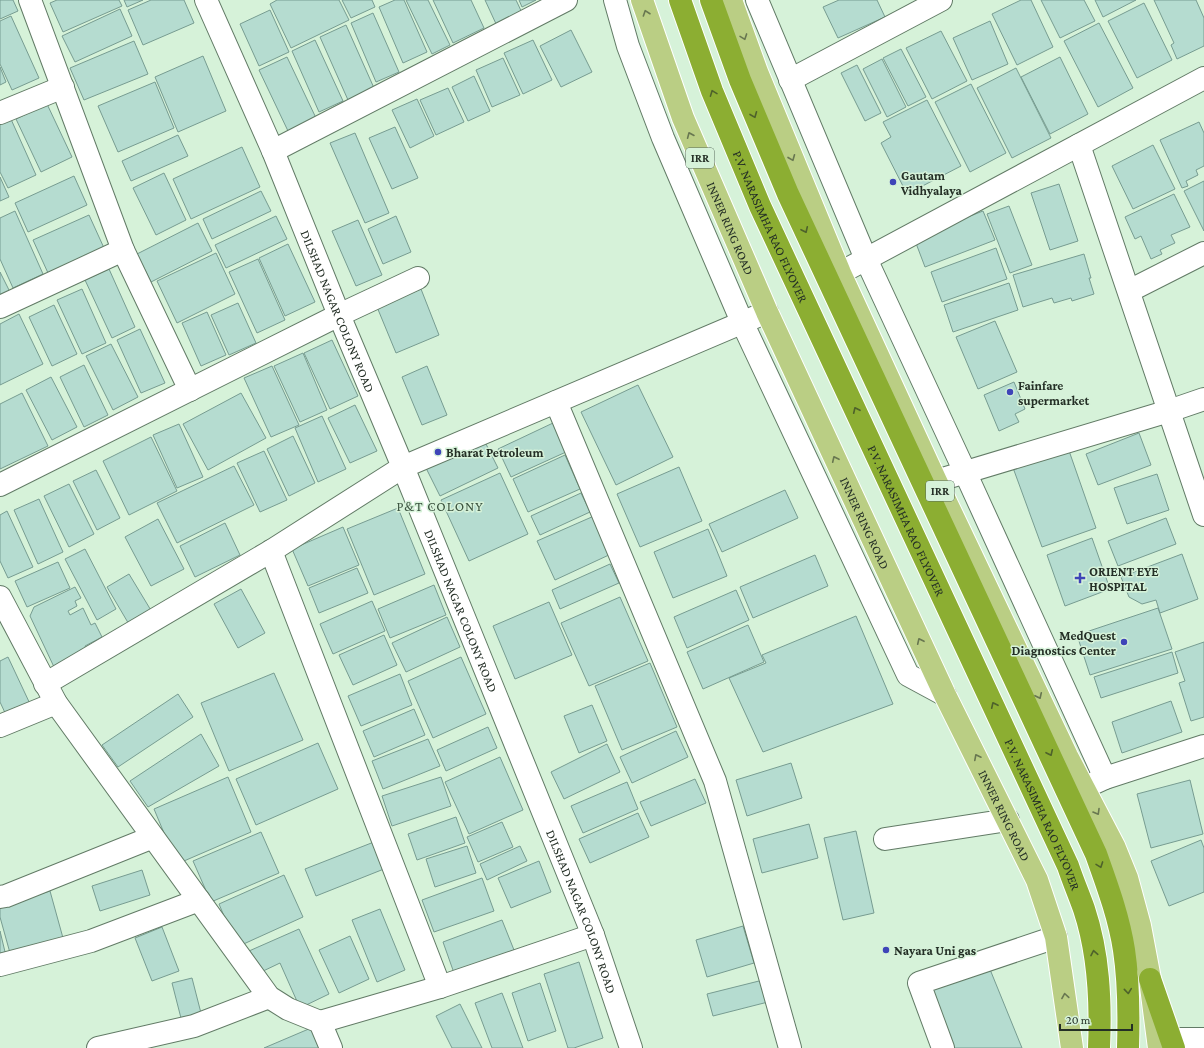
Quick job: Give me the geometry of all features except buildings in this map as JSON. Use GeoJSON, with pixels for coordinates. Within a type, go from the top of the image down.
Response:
{"type":"FeatureCollection","features":[{"type":"Feature","properties":{"kind":"highway","name":"P.V. NARASIMHA RAO FLYOVER"},"geometry":{"type":"LineString","coordinates":[[680,0],[712,91],[760,206],[1068,866],[1084,910],[1095,955],[1100,1001],[1099,1048]]}},
{"type":"Feature","properties":{"kind":"highway"},"geometry":{"type":"LineString","coordinates":[[711,0],[743,87],[788,194],[1096,854],[1113,901],[1124,950],[1129,1000],[1128,1048]]}},
{"type":"Feature","properties":{"kind":"highway"},"geometry":{"type":"LineString","coordinates":[[1150,979],[1164,1046]]}},
{"type":"Feature","properties":{"kind":"main road","name":"INNER RING ROAD"},"geometry":{"type":"LineString","coordinates":[[642,0],[683,118],[767,312],[945,694],[1037,880],[1056,936],[1072,1048]]}},
{"type":"Feature","properties":{"kind":"main road","name":"IRR"},"geometry":{"type":"LineString","coordinates":[[731,0],[757,72],[840,273],[936,481],[1083,788],[1105,827],[1127,878],[1140,926],[1150,979]]}},
{"type":"Feature","properties":{"kind":"street"},"geometry":{"type":"LineString","coordinates":[[30,0],[123,250],[190,390]]}},
{"type":"Feature","properties":{"kind":"street"},"geometry":{"type":"LineString","coordinates":[[273,151],[566,0]]}},
{"type":"Feature","properties":{"kind":"street"},"geometry":{"type":"LineString","coordinates":[[615,0],[628,46],[663,138],[742,322],[908,675],[945,694]]}},
{"type":"Feature","properties":{"kind":"street"},"geometry":{"type":"LineString","coordinates":[[757,0],[866,259],[965,472],[1104,778]]}},
{"type":"Feature","properties":{"kind":"street"},"geometry":{"type":"LineString","coordinates":[[790,80],[941,0]]}},
{"type":"Feature","properties":{"kind":"street","name":"DILSHAD NAGAR COLONY ROAD"},"geometry":{"type":"LineString","coordinates":[[213,2],[593,935],[631,1048]]}},
{"type":"Feature","properties":{"kind":"street"},"geometry":{"type":"LineString","coordinates":[[840,273],[1204,78]]}},
{"type":"Feature","properties":{"kind":"street"},"geometry":{"type":"LineString","coordinates":[[0,113],[63,87]]}},
{"type":"Feature","properties":{"kind":"street"},"geometry":{"type":"LineString","coordinates":[[1079,145],[1204,516]]}},
{"type":"Feature","properties":{"kind":"street"},"geometry":{"type":"LineString","coordinates":[[0,307],[123,250]]}},
{"type":"Feature","properties":{"kind":"street"},"geometry":{"type":"LineString","coordinates":[[1128,291],[1204,253]]}},
{"type":"Feature","properties":{"kind":"street"},"geometry":{"type":"LineString","coordinates":[[0,486],[339,314],[418,278]]}},
{"type":"Feature","properties":{"kind":"street"},"geometry":{"type":"LineString","coordinates":[[0,726],[403,466],[767,312]]}},
{"type":"Feature","properties":{"kind":"street"},"geometry":{"type":"LineString","coordinates":[[936,481],[1169,411],[1204,399]]}},
{"type":"Feature","properties":{"kind":"street"},"geometry":{"type":"LineString","coordinates":[[556,402],[715,781],[790,1048]]}},
{"type":"Feature","properties":{"kind":"street"},"geometry":{"type":"LineString","coordinates":[[270,551],[440,987]]}},
{"type":"Feature","properties":{"kind":"street"},"geometry":{"type":"LineString","coordinates":[[0,597],[50,693],[269,997],[288,1009],[320,1022],[440,987],[593,935]]}},
{"type":"Feature","properties":{"kind":"street"},"geometry":{"type":"LineString","coordinates":[[1083,788],[1104,778],[1204,746]]}},
{"type":"Feature","properties":{"kind":"street"},"geometry":{"type":"LineString","coordinates":[[885,840],[1008,820]]}},
{"type":"Feature","properties":{"kind":"street"},"geometry":{"type":"LineString","coordinates":[[0,897],[6,896],[153,837]]}},
{"type":"Feature","properties":{"kind":"street"},"geometry":{"type":"LineString","coordinates":[[0,965],[91,941],[199,900]]}},
{"type":"Feature","properties":{"kind":"street"},"geometry":{"type":"LineString","coordinates":[[943,1048],[919,983],[1056,936]]}},
{"type":"Feature","properties":{"kind":"street"},"geometry":{"type":"LineString","coordinates":[[98,1048],[133,1044],[194,1026],[269,997]]}},
{"type":"Feature","properties":{"kind":"street"},"geometry":{"type":"LineString","coordinates":[[320,1022],[331,1048]]}},
{"type":"Feature","properties":{"kind":"street"},"geometry":{"type":"LineString","coordinates":[[1164,1046],[1204,1039]]}},
{"type":"Feature","properties":{"kind":"place","name":"Gautam Vidhyalaya"},"geometry":{"type":"Point","coordinates":[893,182]}},
{"type":"Feature","properties":{"kind":"place","name":"Fainfare supermarket"},"geometry":{"type":"Point","coordinates":[1010,392]}},
{"type":"Feature","properties":{"kind":"place","name":"Bharat Petroleum"},"geometry":{"type":"Point","coordinates":[438,452]}},
{"type":"Feature","properties":{"kind":"place","name":"ORIENT EYE HOSPITAL"},"geometry":{"type":"Point","coordinates":[1080,578]}},
{"type":"Feature","properties":{"kind":"place","name":"MedQuest Diagnostics Center"},"geometry":{"type":"Point","coordinates":[1124,642]}},
{"type":"Feature","properties":{"kind":"place","name":"Nayara Uni gas"},"geometry":{"type":"Point","coordinates":[886,950]}},
{"type":"Feature","properties":{"kind":"district","name":"P&T COLONY"},"geometry":{"type":"Point","coordinates":[440,506]}}]}
